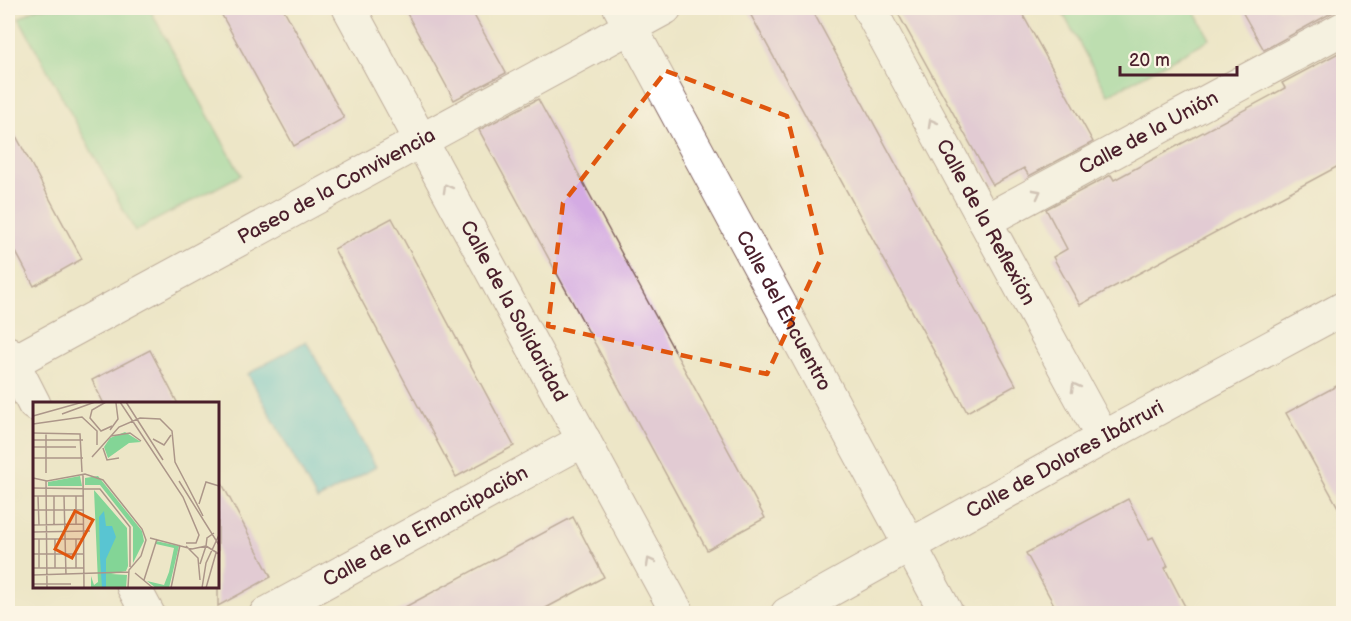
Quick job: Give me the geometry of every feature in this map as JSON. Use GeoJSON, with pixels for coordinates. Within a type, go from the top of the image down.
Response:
{"type":"FeatureCollection","features":[{"type":"Feature","properties":{"kind":"street","name":"Calle de la Solidaridad"},"geometry":{"type":"LineString","coordinates":[[349,8],[678,614]]}},
{"type":"Feature","properties":{"kind":"street","name":"Paseo de la Convivencia"},"geometry":{"type":"LineString","coordinates":[[9,360],[421,140],[625,17],[665,8]]}},
{"type":"Feature","properties":{"kind":"street","name":"Calle de la Reflexión"},"geometry":{"type":"LineString","coordinates":[[869,8],[1103,438]]}},
{"type":"Feature","properties":{"kind":"street","name":"Calle del Encuentro"},"geometry":{"type":"LineString","coordinates":[[625,17],[947,614]]}},
{"type":"Feature","properties":{"kind":"street","name":"Calle de la Unión"},"geometry":{"type":"LineString","coordinates":[[985,221],[1344,28]]}},
{"type":"Feature","properties":{"kind":"street","name":"Calle de Dolores Ibárruri"},"geometry":{"type":"LineString","coordinates":[[787,614],[910,544],[1344,308]]}},
{"type":"Feature","properties":{"kind":"street"},"geometry":{"type":"LineString","coordinates":[[9,360],[33,402]]}},
{"type":"Feature","properties":{"kind":"street","name":"Calle de la Emancipación"},"geometry":{"type":"LineString","coordinates":[[266,614],[584,440]]}},
{"type":"Feature","properties":{"kind":"street"},"geometry":{"type":"LineString","coordinates":[[134,588],[148,614]]}},
{"type":"Feature","properties":{"kind":"highlighted area"},"geometry":{"type":"Polygon","coordinates":[[[666,71],[787,116],[822,256],[767,374],[548,326],[563,203],[666,71]]]}},
{"type":"Feature","properties":{"kind":"green space"},"geometry":{"type":"Polygon","coordinates":[[[37,8],[149,8],[241,175],[135,231],[19,18],[37,8]]]}},
{"type":"Feature","properties":{"kind":"green space"},"geometry":{"type":"Polygon","coordinates":[[[1060,8],[1193,8],[1210,39],[1108,95],[1060,8]]]}},
{"type":"Feature","properties":{"kind":"water"},"geometry":{"type":"Polygon","coordinates":[[[306,341],[376,467],[317,500],[248,374],[306,341]]]}},
{"type":"Feature","properties":{"kind":"building"},"geometry":{"type":"Polygon","coordinates":[[[218,8],[283,8],[344,118],[294,146],[218,8]]]}},
{"type":"Feature","properties":{"kind":"building"},"geometry":{"type":"Polygon","coordinates":[[[404,8],[470,8],[506,73],[454,100],[404,8]]]}},
{"type":"Feature","properties":{"kind":"building"},"geometry":{"type":"Polygon","coordinates":[[[747,8],[811,8],[1016,385],[967,412],[747,8]]]}},
{"type":"Feature","properties":{"kind":"building"},"geometry":{"type":"Polygon","coordinates":[[[895,8],[1019,8],[1093,142],[1029,176],[1024,168],[993,185],[895,8]]]}},
{"type":"Feature","properties":{"kind":"building"},"geometry":{"type":"Polygon","coordinates":[[[1240,8],[1344,9],[1335,11],[1264,50],[1240,8]]]}},
{"type":"Feature","properties":{"kind":"building"},"geometry":{"type":"Polygon","coordinates":[[[1344,50],[1344,163],[1080,305],[1053,257],[1067,249],[1046,209],[1111,175],[1114,180],[1285,88],[1282,83],[1344,50]]]}},
{"type":"Feature","properties":{"kind":"building"},"geometry":{"type":"Polygon","coordinates":[[[538,99],[765,518],[707,550],[479,130],[538,99]]]}},
{"type":"Feature","properties":{"kind":"building"},"geometry":{"type":"Polygon","coordinates":[[[8,121],[82,259],[34,286],[8,237],[8,121]]]}},
{"type":"Feature","properties":{"kind":"building"},"geometry":{"type":"Polygon","coordinates":[[[392,218],[514,446],[456,477],[334,249],[392,218]]]}},
{"type":"Feature","properties":{"kind":"building"},"geometry":{"type":"Polygon","coordinates":[[[150,350],[177,402],[103,402],[92,380],[150,350]]]}},
{"type":"Feature","properties":{"kind":"building"},"geometry":{"type":"Polygon","coordinates":[[[1344,382],[1344,518],[1286,413],[1344,382]]]}},
{"type":"Feature","properties":{"kind":"building"},"geometry":{"type":"Polygon","coordinates":[[[219,478],[271,577],[218,606],[219,588],[219,478]]]}},
{"type":"Feature","properties":{"kind":"building"},"geometry":{"type":"Polygon","coordinates":[[[1128,499],[1149,539],[1153,537],[1168,566],[1165,568],[1189,614],[1059,614],[1026,553],[1128,499]]]}},
{"type":"Feature","properties":{"kind":"building"},"geometry":{"type":"Polygon","coordinates":[[[573,517],[604,577],[537,614],[392,614],[573,517]]]}}]}
